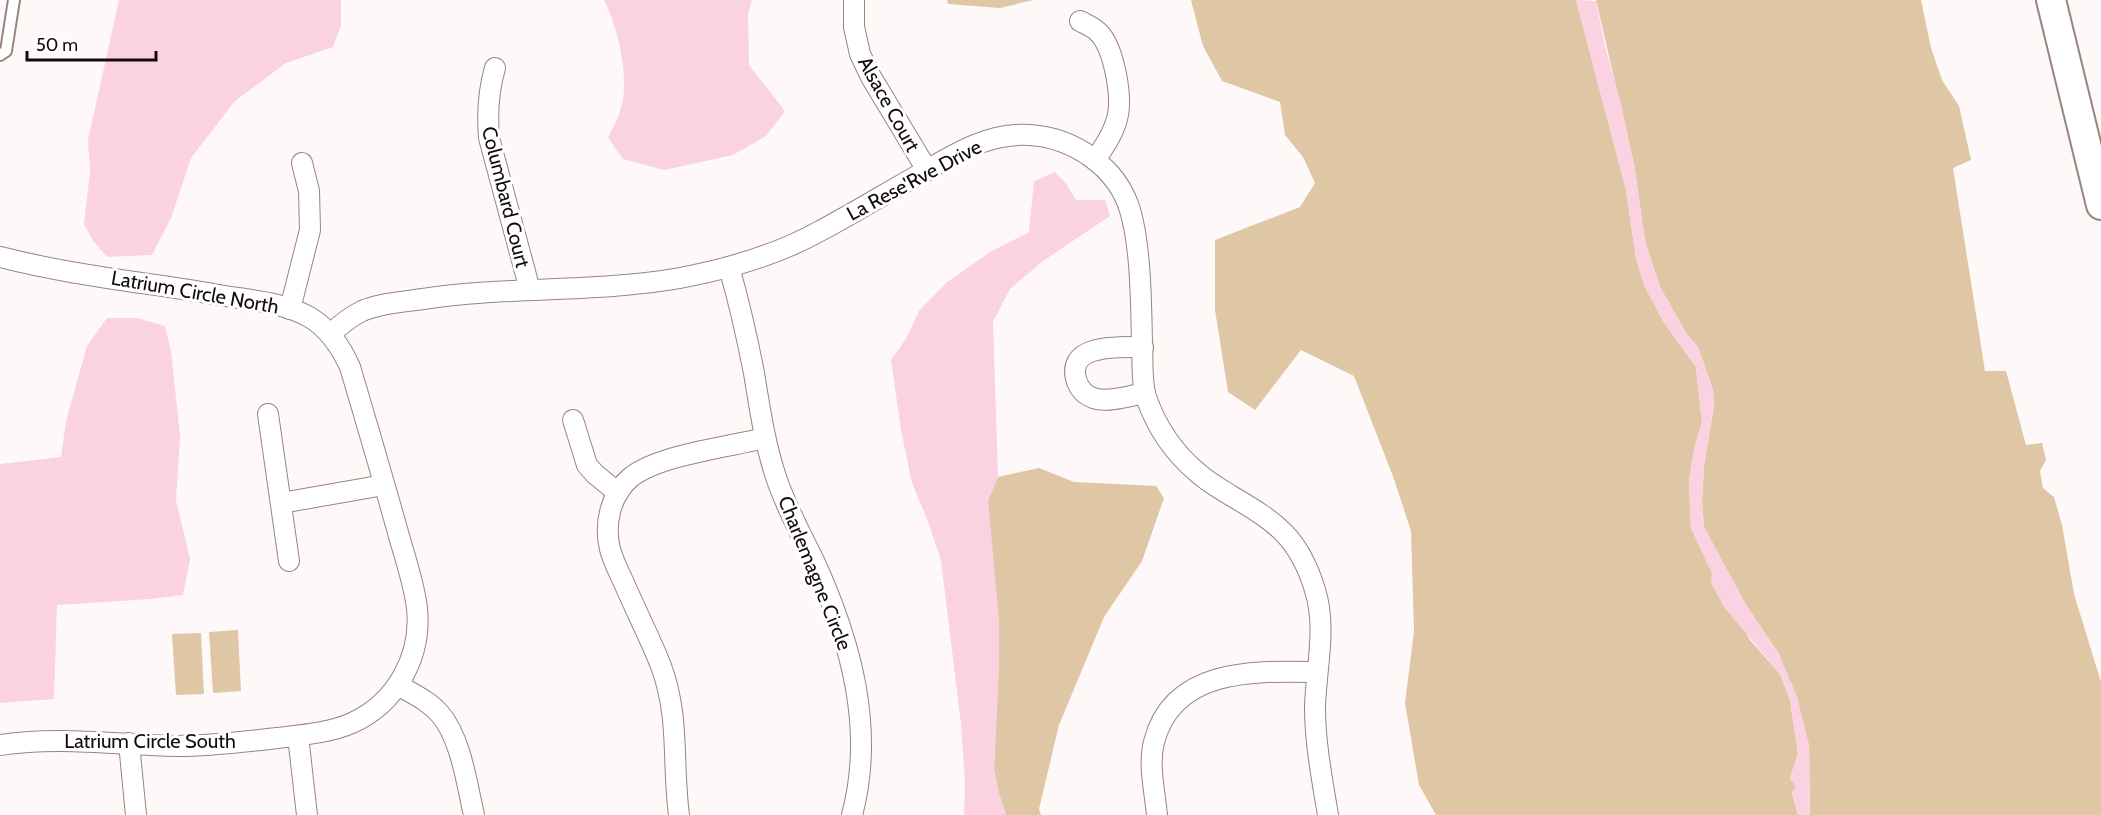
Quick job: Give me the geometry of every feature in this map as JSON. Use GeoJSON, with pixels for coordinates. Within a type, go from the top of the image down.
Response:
{"type":"FeatureCollection","features":[{"type":"Feature","properties":{"kind":"street","name":"Alsace Court"},"geometry":{"type":"LineString","coordinates":[[854,0],[854,27],[860,54],[871,77],[927,170]]}},
{"type":"Feature","properties":{"kind":"street"},"geometry":{"type":"LineString","coordinates":[[2051,0],[2101,205]]}},
{"type":"Feature","properties":{"kind":"street"},"geometry":{"type":"LineString","coordinates":[[1080,21],[1093,27],[1104,39],[1119,87],[1120,100],[1117,119],[1110,138],[1095,160]]}},
{"type":"Feature","properties":{"kind":"street","name":"Columbard Court"},"geometry":{"type":"LineString","coordinates":[[495,68],[488,103],[489,138],[530,290]]}},
{"type":"Feature","properties":{"kind":"street","name":"La Rese'Rve Drive"},"geometry":{"type":"LineString","coordinates":[[331,334],[353,316],[379,306],[456,295],[629,285],[681,278],[729,267],[798,242],[973,144],[1009,135],[1031,135],[1051,138],[1072,145],[1106,170],[1121,190],[1130,210],[1135,238],[1144,393],[1164,436],[1180,457],[1207,481],[1269,518],[1283,531],[1305,562],[1317,595],[1321,622],[1317,672],[1316,740],[1328,815]]}},
{"type":"Feature","properties":{"kind":"street"},"geometry":{"type":"LineString","coordinates":[[290,309],[310,230],[309,191],[302,163]]}},
{"type":"Feature","properties":{"kind":"street","name":"Latrium Circle North"},"geometry":{"type":"LineString","coordinates":[[0,257],[72,272],[156,284],[290,309],[310,318],[331,334],[342,350],[350,368],[384,484]]}},
{"type":"Feature","properties":{"kind":"street","name":"Charlemagne Circle"},"geometry":{"type":"LineString","coordinates":[[729,267],[744,321],[765,438],[781,490],[831,600],[855,682],[862,725],[862,759],[852,815]]}},
{"type":"Feature","properties":{"kind":"street"},"geometry":{"type":"LineString","coordinates":[[1143,347],[1106,348],[1091,351],[1083,356],[1075,371],[1080,388],[1085,394],[1094,398],[1104,399],[1144,393]]}},
{"type":"Feature","properties":{"kind":"street"},"geometry":{"type":"LineString","coordinates":[[268,414],[289,561]]}},
{"type":"Feature","properties":{"kind":"street"},"geometry":{"type":"LineString","coordinates":[[573,420],[587,465],[618,493]]}},
{"type":"Feature","properties":{"kind":"street"},"geometry":{"type":"LineString","coordinates":[[679,815],[676,793],[675,724],[671,700],[661,667],[610,548],[608,527],[610,510],[618,493],[630,478],[638,474],[672,459],[765,438]]}},
{"type":"Feature","properties":{"kind":"street"},"geometry":{"type":"LineString","coordinates":[[281,503],[384,484]]}},
{"type":"Feature","properties":{"kind":"street","name":"Latrium Circle South"},"geometry":{"type":"LineString","coordinates":[[0,745],[23,741],[71,741],[202,745],[298,736],[334,730],[368,715],[384,703],[408,668],[415,648],[417,631],[417,607],[384,484]]}},
{"type":"Feature","properties":{"kind":"street"},"geometry":{"type":"LineString","coordinates":[[1157,815],[1152,763],[1154,742],[1161,723],[1170,709],[1185,694],[1216,678],[1238,674],[1275,671],[1317,672]]}},
{"type":"Feature","properties":{"kind":"street"},"geometry":{"type":"LineString","coordinates":[[398,685],[430,704],[449,726],[455,739],[474,815]]}},
{"type":"Feature","properties":{"kind":"street"},"geometry":{"type":"LineString","coordinates":[[298,736],[307,815]]}},
{"type":"Feature","properties":{"kind":"street"},"geometry":{"type":"LineString","coordinates":[[129,743],[136,815]]}},
{"type":"Feature","properties":{"kind":"lane"},"geometry":{"type":"LineString","coordinates":[[0,55],[6,51],[14,0]]}},
{"type":"Feature","properties":{"kind":"shaded area"},"geometry":{"type":"Polygon","coordinates":[[[119,0],[341,0],[341,25],[333,47],[286,63],[235,101],[191,158],[171,218],[152,255],[107,257],[92,239],[84,224],[90,172],[88,140],[119,0]]]}},
{"type":"Feature","properties":{"kind":"shaded area"},"geometry":{"type":"Polygon","coordinates":[[[604,0],[752,0],[748,15],[749,65],[785,111],[766,136],[733,155],[664,170],[623,159],[608,138],[621,108],[624,82],[618,38],[604,0]]]}},
{"type":"Feature","properties":{"kind":"shaded area"},"geometry":{"type":"Polygon","coordinates":[[[947,0],[1033,0],[1000,8],[948,4],[947,0]]]}},
{"type":"Feature","properties":{"kind":"shaded area"},"geometry":{"type":"Polygon","coordinates":[[[1191,0],[1576,0],[1626,190],[1636,258],[1644,285],[1663,321],[1696,367],[1702,423],[1695,445],[1689,480],[1691,528],[1712,573],[1750,640],[1780,674],[1790,700],[1798,753],[1790,779],[1796,786],[1792,793],[1798,815],[1436,815],[1419,785],[1405,703],[1414,631],[1411,531],[1394,479],[1354,376],[1301,350],[1255,410],[1228,392],[1215,310],[1215,240],[1300,207],[1315,183],[1303,157],[1285,135],[1280,102],[1222,81],[1203,46],[1191,0]]]}},
{"type":"Feature","properties":{"kind":"shaded area"},"geometry":{"type":"Polygon","coordinates":[[[1576,0],[1596,1],[1634,164],[1645,241],[1660,287],[1686,333],[1698,347],[1713,390],[1714,405],[1704,466],[1702,502],[1704,527],[1746,605],[1779,654],[1797,696],[1809,745],[1810,815],[1798,815],[1792,793],[1796,786],[1790,779],[1798,753],[1790,700],[1780,674],[1724,607],[1711,583],[1712,573],[1691,528],[1689,480],[1695,445],[1702,423],[1696,367],[1663,321],[1644,285],[1636,258],[1626,190],[1576,0]]]}},
{"type":"Feature","properties":{"kind":"shaded area"},"geometry":{"type":"Polygon","coordinates":[[[1596,0],[1921,0],[1931,48],[1942,80],[1959,106],[1971,160],[1953,168],[1985,371],[2006,371],[2026,445],[2042,443],[2046,460],[2040,471],[2043,488],[2054,497],[2062,525],[2074,594],[2101,682],[2101,815],[1810,815],[1809,745],[1779,654],[1746,605],[1704,527],[1702,502],[1704,466],[1714,405],[1713,390],[1698,347],[1686,333],[1660,287],[1645,241],[1634,164],[1596,0]]]}},
{"type":"Feature","properties":{"kind":"shaded area"},"geometry":{"type":"Polygon","coordinates":[[[1055,172],[1065,182],[1076,200],[1105,200],[1110,216],[1043,261],[1010,289],[993,322],[998,477],[988,500],[999,619],[994,769],[1006,815],[964,815],[965,782],[961,724],[941,560],[912,483],[901,430],[891,360],[906,339],[919,311],[946,283],[990,252],[1029,232],[1034,181],[1055,172]]]}},
{"type":"Feature","properties":{"kind":"shaded area"},"geometry":{"type":"Polygon","coordinates":[[[107,318],[137,318],[165,326],[171,351],[180,436],[176,500],[190,559],[183,595],[57,605],[54,699],[0,703],[0,464],[61,457],[66,421],[87,346],[107,318]]]}},
{"type":"Feature","properties":{"kind":"shaded area"},"geometry":{"type":"Polygon","coordinates":[[[1039,468],[1074,482],[1156,486],[1164,498],[1142,561],[1104,617],[1059,725],[1039,809],[1041,815],[1006,815],[994,769],[999,661],[988,500],[998,477],[1039,468]]]}},
{"type":"Feature","properties":{"kind":"shaded area"},"geometry":{"type":"Polygon","coordinates":[[[238,630],[241,691],[213,693],[209,632],[238,630]]]}},
{"type":"Feature","properties":{"kind":"shaded area"},"geometry":{"type":"Polygon","coordinates":[[[201,633],[204,694],[176,695],[172,634],[201,633]]]}}]}
